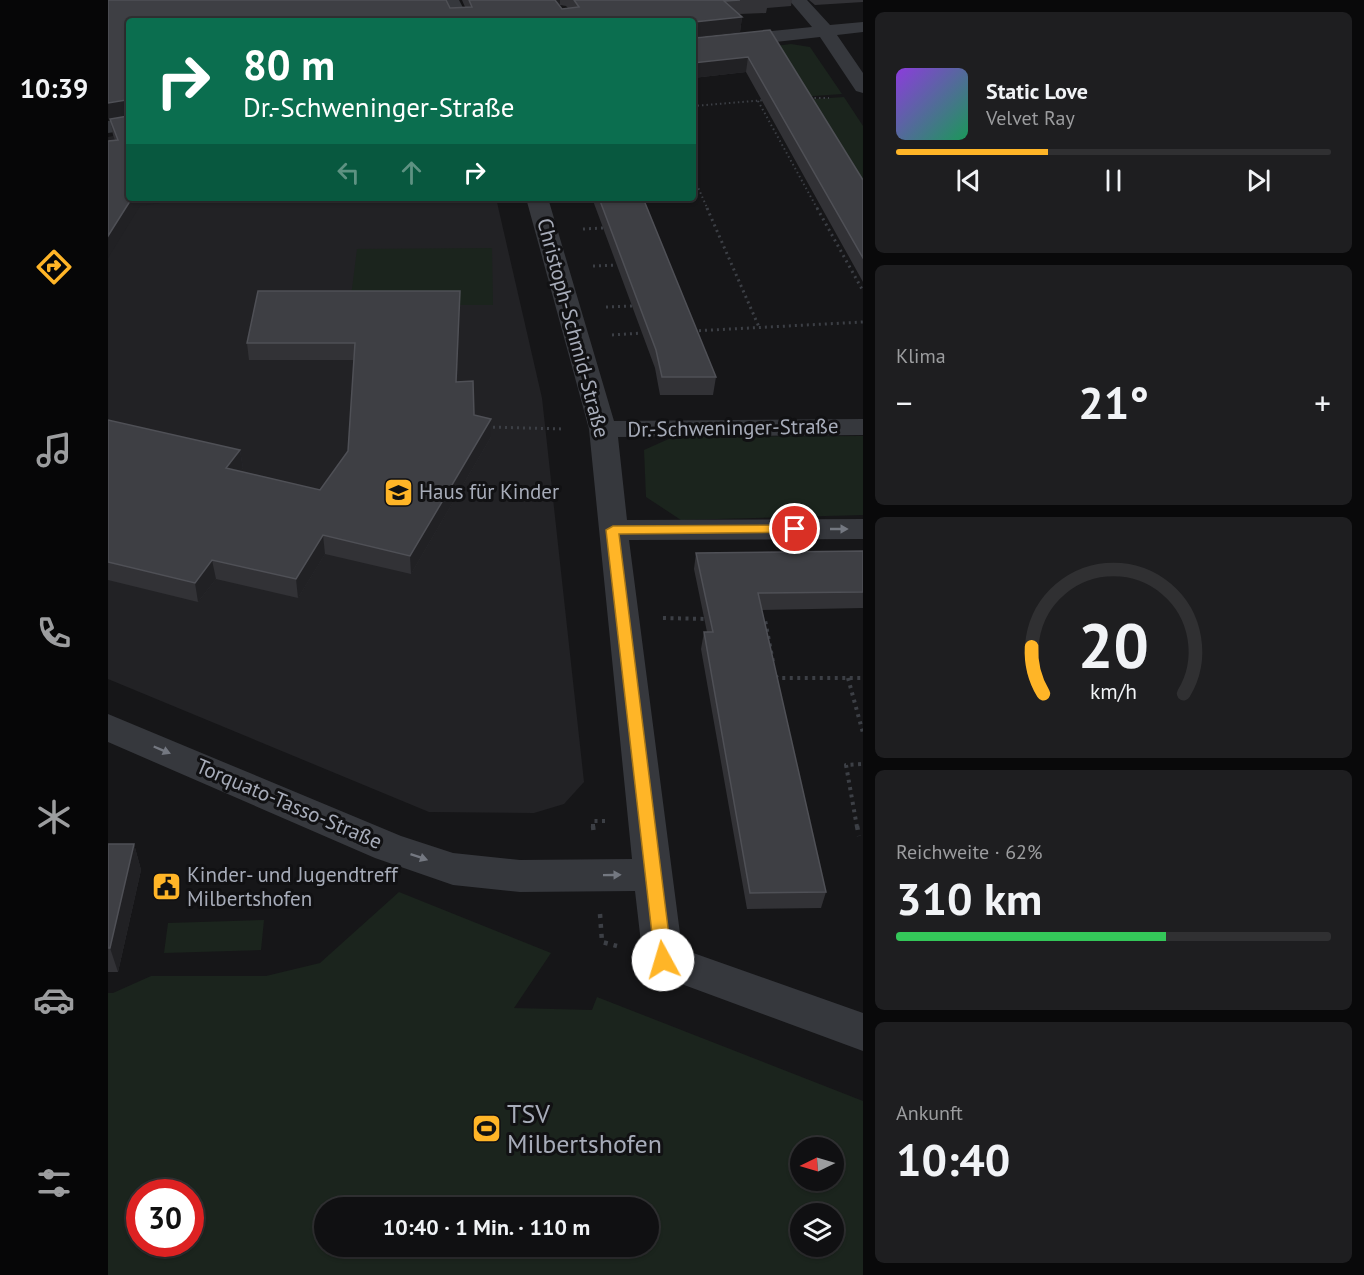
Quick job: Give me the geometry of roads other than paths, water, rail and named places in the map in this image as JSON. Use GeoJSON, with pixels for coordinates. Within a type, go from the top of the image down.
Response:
{"type":"FeatureCollection","features":[{"type":"Feature","properties":{"kind":"street"},"geometry":{"type":"LineString","coordinates":[[450,0],[459,18]]}},
{"type":"Feature","properties":{"kind":"street"},"geometry":{"type":"LineString","coordinates":[[798,0],[825,31],[863,87]]}},
{"type":"Feature","properties":{"kind":"street"},"geometry":{"type":"LineString","coordinates":[[696,45],[863,27]]}},
{"type":"Feature","properties":{"kind":"street"},"geometry":{"type":"LineString","coordinates":[[108,127],[126,124]]}},
{"type":"Feature","properties":{"kind":"street","name":"Christoph-Schmid-Straße"},"geometry":{"type":"LineString","coordinates":[[538,201],[603,429],[663,960],[863,1032]]}},
{"type":"Feature","properties":{"kind":"street","name":"Dr.-Schweninger-Straße"},"geometry":{"type":"LineString","coordinates":[[603,429],[863,427]]}},
{"type":"Feature","properties":{"kind":"street"},"geometry":{"type":"LineString","coordinates":[[613,530],[863,529]]}},
{"type":"Feature","properties":{"kind":"street","name":"Torquato-Tasso-Straße"},"geometry":{"type":"LineString","coordinates":[[108,727],[388,847],[453,869],[520,876],[654,875]]}},
{"type":"Feature","properties":{"kind":"place","name":"Haus für Kinder"},"geometry":{"type":"Point","coordinates":[398,492]}},
{"type":"Feature","properties":{"kind":"place","name":"Kinder- und Jugendtreff Milbertshofen"},"geometry":{"type":"Point","coordinates":[166,887]}},
{"type":"Feature","properties":{"kind":"place","name":"TSV Milbertshofen"},"geometry":{"type":"Point","coordinates":[486,1129]}}]}
